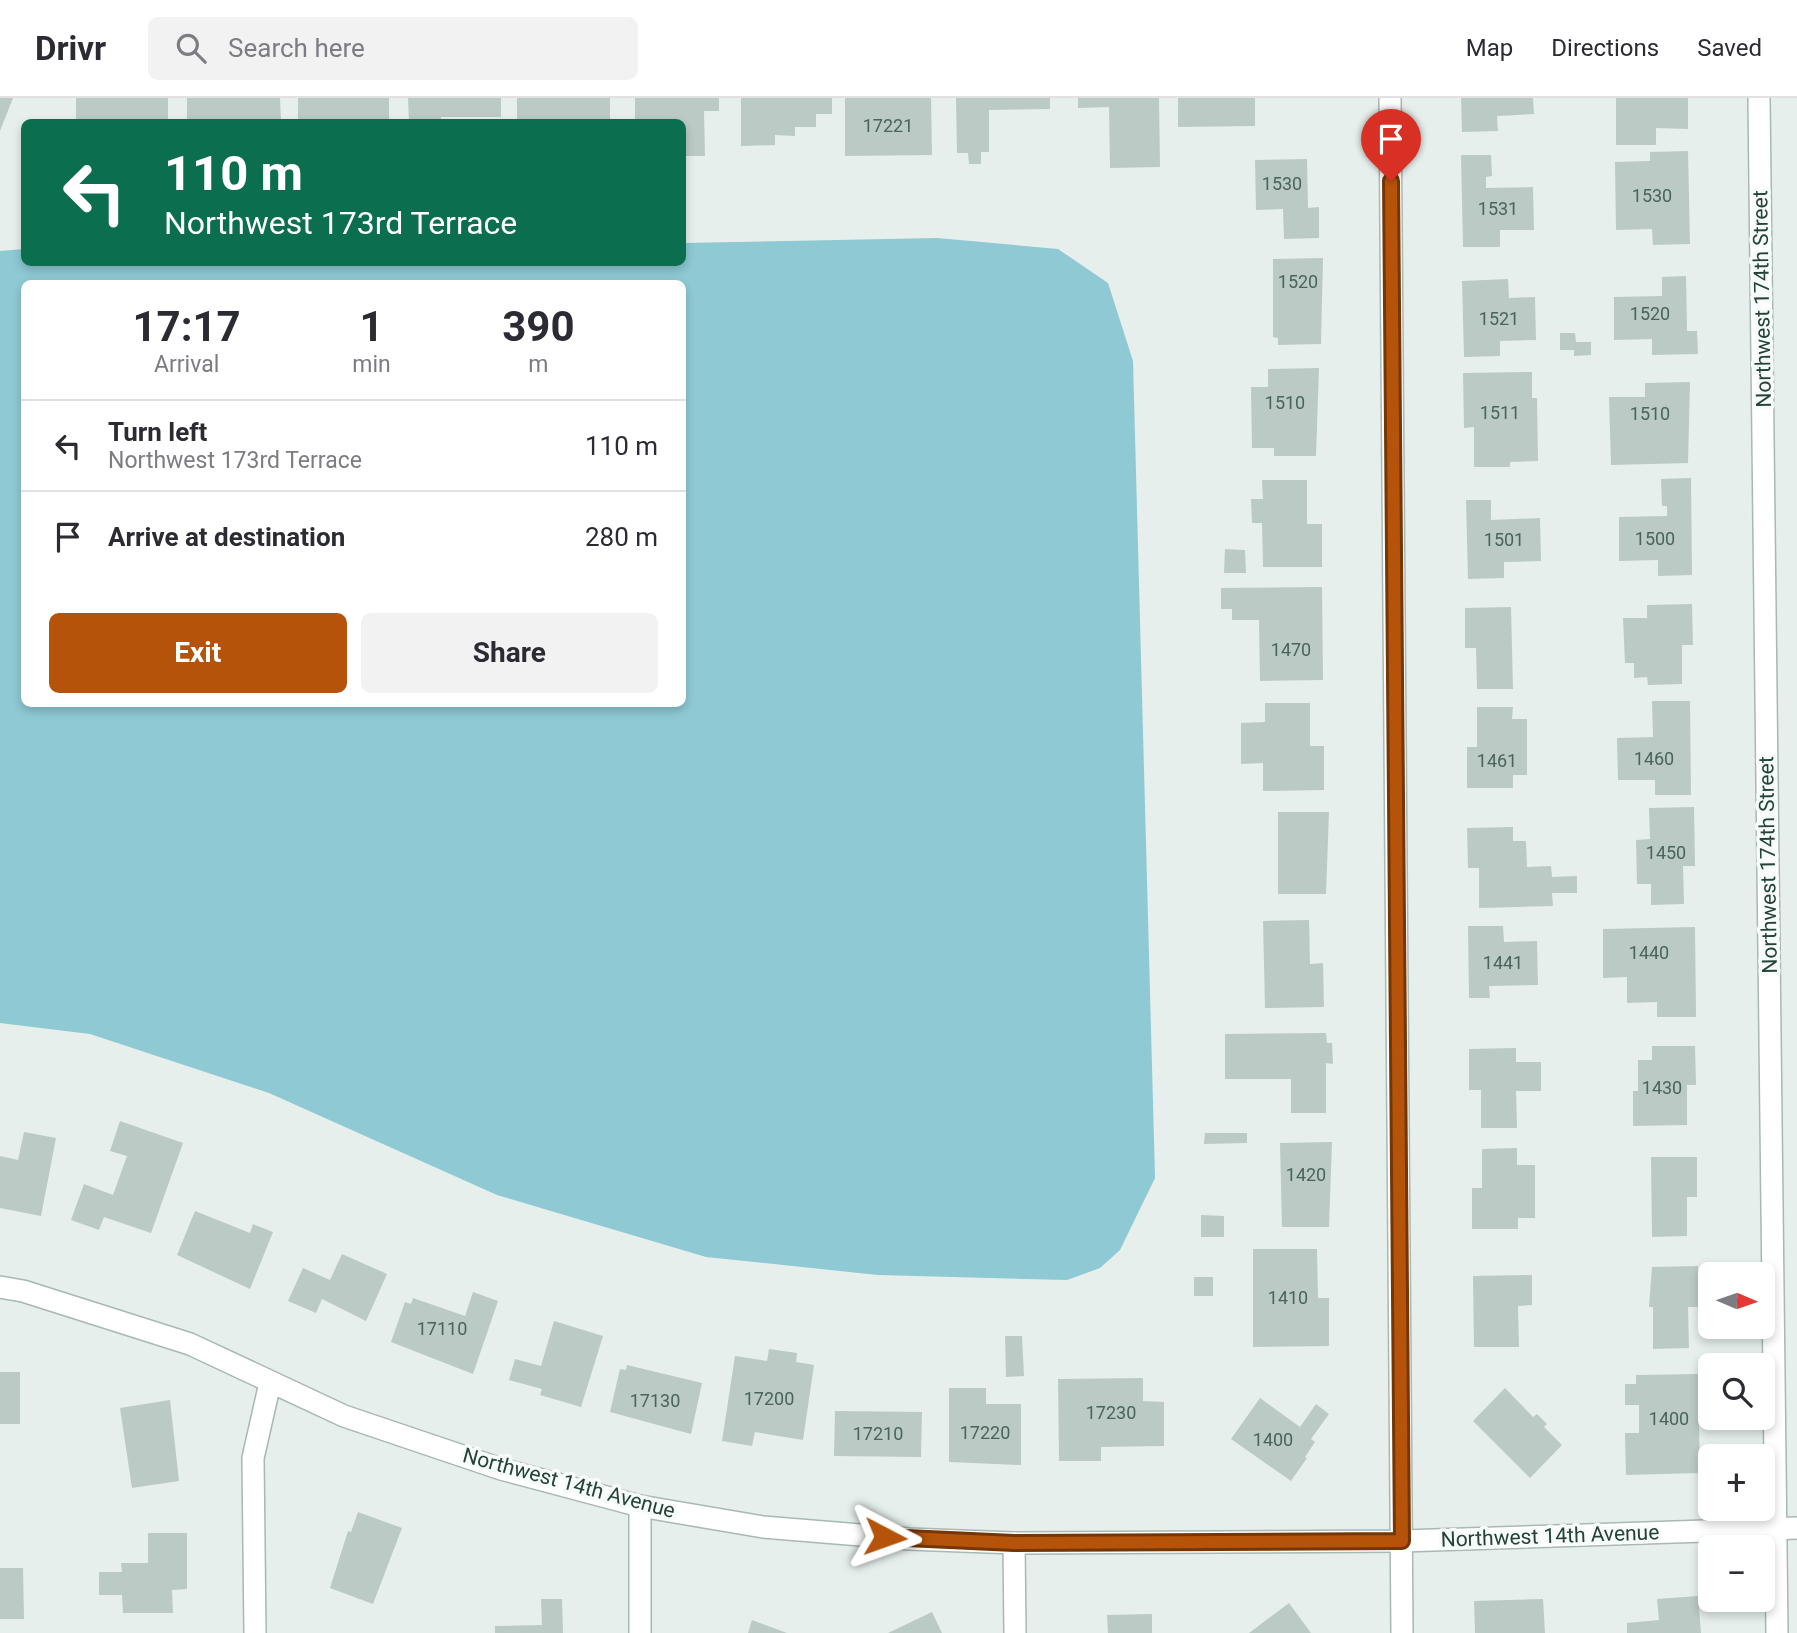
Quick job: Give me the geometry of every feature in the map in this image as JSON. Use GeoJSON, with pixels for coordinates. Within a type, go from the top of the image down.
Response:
{"type":"FeatureCollection","features":[{"type":"Feature","properties":{"kind":"street"},"geometry":{"type":"LineString","coordinates":[[1390,98],[1402,1633]]}},
{"type":"Feature","properties":{"kind":"street","name":"Northwest 174th Street"},"geometry":{"type":"LineString","coordinates":[[1759,98],[1787,1528],[1777,1633]]}},
{"type":"Feature","properties":{"kind":"street","name":"Northwest 14th Avenue"},"geometry":{"type":"LineString","coordinates":[[0,1287],[23,1291],[190,1344],[344,1416],[500,1469],[640,1506],[763,1527],[909,1539],[1014,1543],[1402,1541],[1787,1528]]}},
{"type":"Feature","properties":{"kind":"street"},"geometry":{"type":"LineString","coordinates":[[255,1633],[253,1458],[270,1383]]}},
{"type":"Feature","properties":{"kind":"street"},"geometry":{"type":"LineString","coordinates":[[640,1506],[640,1633]]}},
{"type":"Feature","properties":{"kind":"street"},"geometry":{"type":"LineString","coordinates":[[1014,1543],[1015,1633]]}},
{"type":"Feature","properties":{"kind":"water"},"geometry":{"type":"Polygon","coordinates":[[[937,238],[1058,249],[1108,283],[1133,361],[1155,1178],[1120,1250],[1100,1268],[1067,1280],[878,1275],[706,1257],[497,1195],[269,1093],[90,1034],[0,1023],[0,251],[21,249],[21,266],[686,266],[686,243],[937,238]]]}},
{"type":"Feature","properties":{"kind":"building"},"geometry":{"type":"Polygon","coordinates":[[[0,98],[13,98],[0,131],[0,98]]]}},
{"type":"Feature","properties":{"kind":"building"},"geometry":{"type":"Polygon","coordinates":[[[76,98],[168,98],[168,119],[76,119],[76,98]]]}},
{"type":"Feature","properties":{"kind":"building"},"geometry":{"type":"Polygon","coordinates":[[[187,98],[280,98],[281,119],[187,119],[187,98]]]}},
{"type":"Feature","properties":{"kind":"building"},"geometry":{"type":"Polygon","coordinates":[[[298,98],[389,98],[389,119],[298,119],[298,98]]]}},
{"type":"Feature","properties":{"kind":"building"},"geometry":{"type":"Polygon","coordinates":[[[408,98],[501,98],[501,117],[409,119],[408,98]]]}},
{"type":"Feature","properties":{"kind":"building"},"geometry":{"type":"Polygon","coordinates":[[[517,98],[610,98],[610,119],[517,119],[517,98]]]}},
{"type":"Feature","properties":{"kind":"building"},"geometry":{"type":"Polygon","coordinates":[[[635,98],[719,98],[719,111],[704,111],[705,156],[686,156],[686,119],[635,119],[635,98]]]}},
{"type":"Feature","properties":{"kind":"building"},"geometry":{"type":"Polygon","coordinates":[[[741,98],[832,98],[832,114],[816,114],[816,127],[795,127],[795,136],[775,135],[775,145],[741,146],[741,98]]]}},
{"type":"Feature","properties":{"kind":"building"},"geometry":{"type":"Polygon","coordinates":[[[845,98],[931,98],[932,155],[845,156],[845,98]]]}},
{"type":"Feature","properties":{"kind":"building"},"geometry":{"type":"Polygon","coordinates":[[[956,98],[1050,98],[1050,109],[989,110],[989,152],[981,152],[981,164],[969,164],[968,153],[957,153],[956,98]]]}},
{"type":"Feature","properties":{"kind":"building"},"geometry":{"type":"Polygon","coordinates":[[[1078,98],[1159,98],[1160,167],[1110,168],[1109,107],[1078,108],[1078,98]]]}},
{"type":"Feature","properties":{"kind":"building"},"geometry":{"type":"Polygon","coordinates":[[[1178,98],[1255,98],[1255,126],[1178,127],[1178,98]]]}},
{"type":"Feature","properties":{"kind":"building"},"geometry":{"type":"Polygon","coordinates":[[[1461,98],[1533,98],[1534,114],[1497,116],[1498,131],[1462,132],[1461,98]]]}},
{"type":"Feature","properties":{"kind":"building"},"geometry":{"type":"Polygon","coordinates":[[[1616,98],[1688,98],[1688,129],[1656,128],[1656,145],[1616,145],[1616,98]]]}},
{"type":"Feature","properties":{"kind":"building"},"geometry":{"type":"Polygon","coordinates":[[[1688,151],[1690,244],[1653,245],[1652,229],[1616,230],[1615,162],[1650,161],[1650,152],[1688,151]]]}},
{"type":"Feature","properties":{"kind":"building"},"geometry":{"type":"Polygon","coordinates":[[[1461,155],[1491,155],[1492,176],[1486,177],[1486,188],[1533,187],[1534,230],[1500,230],[1500,247],[1463,247],[1461,155]]]}},
{"type":"Feature","properties":{"kind":"building"},"geometry":{"type":"Polygon","coordinates":[[[1307,159],[1308,208],[1319,207],[1319,238],[1284,239],[1283,209],[1256,210],[1255,160],[1307,159]]]}},
{"type":"Feature","properties":{"kind":"building"},"geometry":{"type":"Polygon","coordinates":[[[1323,258],[1321,344],[1278,345],[1278,338],[1273,337],[1273,259],[1323,258]]]}},
{"type":"Feature","properties":{"kind":"building"},"geometry":{"type":"Polygon","coordinates":[[[1686,276],[1687,331],[1697,331],[1698,354],[1652,355],[1652,339],[1614,340],[1614,297],[1662,296],[1662,277],[1686,276]]]}},
{"type":"Feature","properties":{"kind":"building"},"geometry":{"type":"Polygon","coordinates":[[[1508,279],[1509,298],[1535,297],[1536,340],[1500,341],[1500,356],[1464,357],[1462,281],[1508,279]]]}},
{"type":"Feature","properties":{"kind":"building"},"geometry":{"type":"Polygon","coordinates":[[[1560,333],[1575,333],[1576,342],[1591,342],[1591,355],[1574,356],[1574,350],[1560,350],[1560,333]]]}},
{"type":"Feature","properties":{"kind":"building"},"geometry":{"type":"Polygon","coordinates":[[[1319,368],[1316,456],[1274,456],[1274,448],[1252,448],[1251,387],[1268,387],[1268,369],[1319,368]]]}},
{"type":"Feature","properties":{"kind":"building"},"geometry":{"type":"Polygon","coordinates":[[[1532,372],[1532,398],[1537,398],[1538,461],[1510,462],[1510,467],[1474,467],[1474,427],[1464,428],[1463,373],[1532,372]]]}},
{"type":"Feature","properties":{"kind":"building"},"geometry":{"type":"Polygon","coordinates":[[[1690,382],[1688,463],[1611,465],[1609,397],[1645,397],[1645,383],[1690,382]]]}},
{"type":"Feature","properties":{"kind":"building"},"geometry":{"type":"Polygon","coordinates":[[[1691,478],[1692,575],[1658,576],[1658,560],[1619,561],[1619,517],[1667,516],[1667,506],[1662,506],[1661,479],[1691,478]]]}},
{"type":"Feature","properties":{"kind":"building"},"geometry":{"type":"Polygon","coordinates":[[[1262,480],[1307,480],[1307,524],[1322,524],[1322,567],[1263,567],[1262,523],[1252,523],[1251,499],[1263,499],[1262,480]]]}},
{"type":"Feature","properties":{"kind":"building"},"geometry":{"type":"Polygon","coordinates":[[[1466,500],[1491,500],[1491,520],[1540,518],[1541,561],[1504,562],[1504,578],[1468,579],[1466,500]]]}},
{"type":"Feature","properties":{"kind":"building"},"geometry":{"type":"Polygon","coordinates":[[[1225,549],[1245,550],[1246,573],[1224,573],[1225,549]]]}},
{"type":"Feature","properties":{"kind":"building"},"geometry":{"type":"Polygon","coordinates":[[[1322,587],[1323,680],[1260,681],[1259,620],[1232,620],[1232,609],[1221,609],[1221,588],[1322,587]]]}},
{"type":"Feature","properties":{"kind":"building"},"geometry":{"type":"Polygon","coordinates":[[[1692,604],[1693,645],[1682,645],[1682,684],[1648,685],[1647,677],[1634,678],[1634,663],[1625,663],[1623,618],[1647,618],[1647,605],[1692,604]]]}},
{"type":"Feature","properties":{"kind":"building"},"geometry":{"type":"Polygon","coordinates":[[[1511,607],[1513,689],[1477,689],[1476,648],[1465,648],[1465,608],[1511,607]]]}},
{"type":"Feature","properties":{"kind":"building"},"geometry":{"type":"Polygon","coordinates":[[[1652,701],[1690,701],[1691,795],[1655,795],[1655,780],[1618,780],[1617,738],[1653,737],[1652,701]]]}},
{"type":"Feature","properties":{"kind":"building"},"geometry":{"type":"Polygon","coordinates":[[[1265,703],[1310,703],[1310,746],[1324,746],[1324,790],[1263,791],[1263,763],[1241,764],[1241,723],[1265,722],[1265,703]]]}},
{"type":"Feature","properties":{"kind":"building"},"geometry":{"type":"Polygon","coordinates":[[[1477,707],[1513,707],[1512,719],[1527,719],[1527,775],[1513,775],[1513,788],[1467,788],[1467,747],[1477,747],[1477,707]]]}},
{"type":"Feature","properties":{"kind":"building"},"geometry":{"type":"Polygon","coordinates":[[[1694,807],[1695,866],[1683,866],[1684,904],[1651,905],[1651,884],[1637,884],[1636,840],[1650,839],[1649,808],[1694,807]]]}},
{"type":"Feature","properties":{"kind":"building"},"geometry":{"type":"Polygon","coordinates":[[[1278,812],[1329,812],[1326,894],[1278,894],[1278,812]]]}},
{"type":"Feature","properties":{"kind":"building"},"geometry":{"type":"Polygon","coordinates":[[[1513,827],[1513,841],[1526,841],[1527,867],[1551,866],[1552,877],[1577,876],[1577,893],[1552,893],[1553,906],[1479,908],[1479,868],[1468,868],[1467,828],[1513,827]]]}},
{"type":"Feature","properties":{"kind":"building"},"geometry":{"type":"Polygon","coordinates":[[[1309,920],[1310,964],[1323,963],[1324,1007],[1265,1008],[1263,921],[1309,920]]]}},
{"type":"Feature","properties":{"kind":"building"},"geometry":{"type":"Polygon","coordinates":[[[1468,926],[1503,926],[1504,942],[1537,941],[1538,985],[1489,986],[1490,998],[1469,998],[1468,926]]]}},
{"type":"Feature","properties":{"kind":"building"},"geometry":{"type":"Polygon","coordinates":[[[1695,927],[1696,1017],[1657,1017],[1657,1002],[1627,1003],[1627,977],[1603,978],[1603,929],[1695,927]]]}},
{"type":"Feature","properties":{"kind":"building"},"geometry":{"type":"Polygon","coordinates":[[[1326,1033],[1327,1043],[1332,1043],[1333,1064],[1326,1063],[1326,1113],[1291,1113],[1291,1079],[1225,1079],[1225,1034],[1326,1033]]]}},
{"type":"Feature","properties":{"kind":"building"},"geometry":{"type":"Polygon","coordinates":[[[1652,1046],[1695,1046],[1696,1085],[1687,1085],[1687,1125],[1633,1126],[1633,1091],[1638,1091],[1638,1060],[1652,1060],[1652,1046]]]}},
{"type":"Feature","properties":{"kind":"building"},"geometry":{"type":"Polygon","coordinates":[[[1516,1048],[1516,1062],[1541,1062],[1541,1091],[1516,1091],[1517,1128],[1481,1128],[1481,1090],[1469,1090],[1469,1049],[1516,1048]]]}},
{"type":"Feature","properties":{"kind":"building"},"geometry":{"type":"Polygon","coordinates":[[[120,1121],[183,1143],[151,1233],[104,1217],[99,1230],[71,1220],[84,1184],[113,1195],[127,1156],[110,1151],[120,1121]]]}},
{"type":"Feature","properties":{"kind":"building"},"geometry":{"type":"Polygon","coordinates":[[[24,1132],[56,1138],[41,1216],[0,1208],[0,1156],[18,1160],[24,1132]]]}},
{"type":"Feature","properties":{"kind":"building"},"geometry":{"type":"Polygon","coordinates":[[[1205,1133],[1247,1133],[1247,1143],[1204,1144],[1205,1133]]]}},
{"type":"Feature","properties":{"kind":"building"},"geometry":{"type":"Polygon","coordinates":[[[1332,1142],[1329,1227],[1282,1227],[1280,1143],[1332,1142]]]}},
{"type":"Feature","properties":{"kind":"building"},"geometry":{"type":"Polygon","coordinates":[[[1517,1148],[1517,1165],[1535,1165],[1535,1218],[1518,1218],[1518,1229],[1472,1229],[1472,1188],[1482,1188],[1482,1149],[1517,1148]]]}},
{"type":"Feature","properties":{"kind":"building"},"geometry":{"type":"Polygon","coordinates":[[[1651,1157],[1697,1157],[1697,1197],[1687,1197],[1687,1236],[1652,1237],[1651,1157]]]}},
{"type":"Feature","properties":{"kind":"building"},"geometry":{"type":"Polygon","coordinates":[[[195,1211],[250,1233],[253,1224],[273,1232],[250,1289],[177,1255],[195,1211]]]}},
{"type":"Feature","properties":{"kind":"building"},"geometry":{"type":"Polygon","coordinates":[[[1201,1215],[1224,1216],[1224,1237],[1201,1237],[1201,1215]]]}},
{"type":"Feature","properties":{"kind":"building"},"geometry":{"type":"Polygon","coordinates":[[[1253,1249],[1317,1249],[1318,1298],[1329,1298],[1329,1346],[1253,1347],[1253,1249]]]}},
{"type":"Feature","properties":{"kind":"building"},"geometry":{"type":"Polygon","coordinates":[[[342,1254],[387,1274],[366,1321],[322,1299],[316,1313],[288,1301],[303,1268],[330,1280],[342,1254]]]}},
{"type":"Feature","properties":{"kind":"building"},"geometry":{"type":"Polygon","coordinates":[[[1698,1266],[1698,1307],[1688,1307],[1689,1348],[1653,1349],[1653,1307],[1649,1307],[1652,1267],[1698,1266]]]}},
{"type":"Feature","properties":{"kind":"building"},"geometry":{"type":"Polygon","coordinates":[[[1532,1275],[1532,1305],[1518,1306],[1519,1347],[1474,1347],[1473,1276],[1532,1275]]]}},
{"type":"Feature","properties":{"kind":"building"},"geometry":{"type":"Polygon","coordinates":[[[1194,1277],[1213,1277],[1213,1296],[1194,1296],[1194,1277]]]}},
{"type":"Feature","properties":{"kind":"building"},"geometry":{"type":"Polygon","coordinates":[[[473,1292],[498,1301],[473,1374],[391,1342],[405,1302],[411,1304],[413,1298],[465,1316],[473,1292]]]}},
{"type":"Feature","properties":{"kind":"building"},"geometry":{"type":"Polygon","coordinates":[[[554,1321],[603,1336],[581,1407],[540,1395],[542,1389],[509,1380],[515,1359],[541,1366],[554,1321]]]}},
{"type":"Feature","properties":{"kind":"building"},"geometry":{"type":"Polygon","coordinates":[[[1005,1336],[1022,1336],[1024,1376],[1006,1377],[1005,1336]]]}},
{"type":"Feature","properties":{"kind":"building"},"geometry":{"type":"Polygon","coordinates":[[[769,1349],[797,1353],[796,1362],[814,1365],[803,1440],[755,1432],[752,1446],[722,1441],[735,1356],[767,1361],[769,1349]]]}},
{"type":"Feature","properties":{"kind":"building"},"geometry":{"type":"Polygon","coordinates":[[[627,1365],[702,1383],[691,1434],[610,1412],[620,1369],[626,1370],[627,1365]]]}},
{"type":"Feature","properties":{"kind":"building"},"geometry":{"type":"Polygon","coordinates":[[[0,1372],[20,1372],[20,1424],[0,1424],[0,1372]]]}},
{"type":"Feature","properties":{"kind":"building"},"geometry":{"type":"Polygon","coordinates":[[[1698,1374],[1698,1473],[1626,1475],[1625,1433],[1639,1433],[1639,1405],[1625,1405],[1625,1384],[1636,1384],[1636,1375],[1698,1374]]]}},
{"type":"Feature","properties":{"kind":"building"},"geometry":{"type":"Polygon","coordinates":[[[1143,1378],[1143,1401],[1164,1402],[1164,1446],[1101,1447],[1101,1461],[1059,1461],[1058,1379],[1143,1378]]]}},
{"type":"Feature","properties":{"kind":"building"},"geometry":{"type":"Polygon","coordinates":[[[949,1388],[986,1388],[986,1404],[1021,1404],[1021,1465],[949,1462],[949,1388]]]}},
{"type":"Feature","properties":{"kind":"building"},"geometry":{"type":"Polygon","coordinates":[[[1505,1388],[1533,1417],[1537,1414],[1547,1424],[1544,1427],[1562,1445],[1530,1478],[1473,1421],[1505,1388]]]}},
{"type":"Feature","properties":{"kind":"building"},"geometry":{"type":"Polygon","coordinates":[[[1260,1398],[1300,1427],[1316,1404],[1329,1414],[1311,1439],[1315,1442],[1291,1481],[1231,1439],[1260,1398]]]}},
{"type":"Feature","properties":{"kind":"building"},"geometry":{"type":"Polygon","coordinates":[[[170,1400],[179,1481],[132,1488],[120,1408],[170,1400]]]}},
{"type":"Feature","properties":{"kind":"building"},"geometry":{"type":"Polygon","coordinates":[[[835,1411],[922,1412],[921,1457],[834,1456],[835,1411]]]}},
{"type":"Feature","properties":{"kind":"building"},"geometry":{"type":"Polygon","coordinates":[[[358,1512],[402,1528],[373,1604],[330,1588],[348,1531],[351,1532],[358,1512]]]}},
{"type":"Feature","properties":{"kind":"building"},"geometry":{"type":"Polygon","coordinates":[[[148,1533],[187,1533],[187,1589],[172,1590],[173,1613],[123,1613],[122,1595],[99,1595],[99,1572],[122,1572],[121,1563],[148,1563],[148,1533]]]}},
{"type":"Feature","properties":{"kind":"building"},"geometry":{"type":"Polygon","coordinates":[[[0,1568],[23,1568],[24,1619],[0,1619],[0,1568]]]}},
{"type":"Feature","properties":{"kind":"building"},"geometry":{"type":"Polygon","coordinates":[[[1698,1596],[1701,1633],[1627,1633],[1627,1623],[1659,1620],[1657,1599],[1698,1596]]]}},
{"type":"Feature","properties":{"kind":"building"},"geometry":{"type":"Polygon","coordinates":[[[541,1599],[562,1599],[563,1633],[495,1633],[495,1626],[542,1625],[541,1599]]]}},
{"type":"Feature","properties":{"kind":"building"},"geometry":{"type":"Polygon","coordinates":[[[1543,1599],[1545,1633],[1475,1633],[1474,1601],[1543,1599]]]}},
{"type":"Feature","properties":{"kind":"building"},"geometry":{"type":"Polygon","coordinates":[[[1289,1603],[1311,1633],[1249,1633],[1289,1603]]]}},
{"type":"Feature","properties":{"kind":"building"},"geometry":{"type":"Polygon","coordinates":[[[932,1612],[942,1633],[888,1633],[932,1612]]]}},
{"type":"Feature","properties":{"kind":"building"},"geometry":{"type":"Polygon","coordinates":[[[1152,1614],[1152,1633],[1108,1633],[1107,1615],[1152,1614]]]}},
{"type":"Feature","properties":{"kind":"building"},"geometry":{"type":"Polygon","coordinates":[[[752,1620],[787,1633],[748,1633],[752,1620]]]}},
{"type":"Feature","properties":{"kind":"route"},"geometry":{"type":"LineString","coordinates":[[885,1537],[1014,1543],[1402,1541],[1391,181]]}}]}
